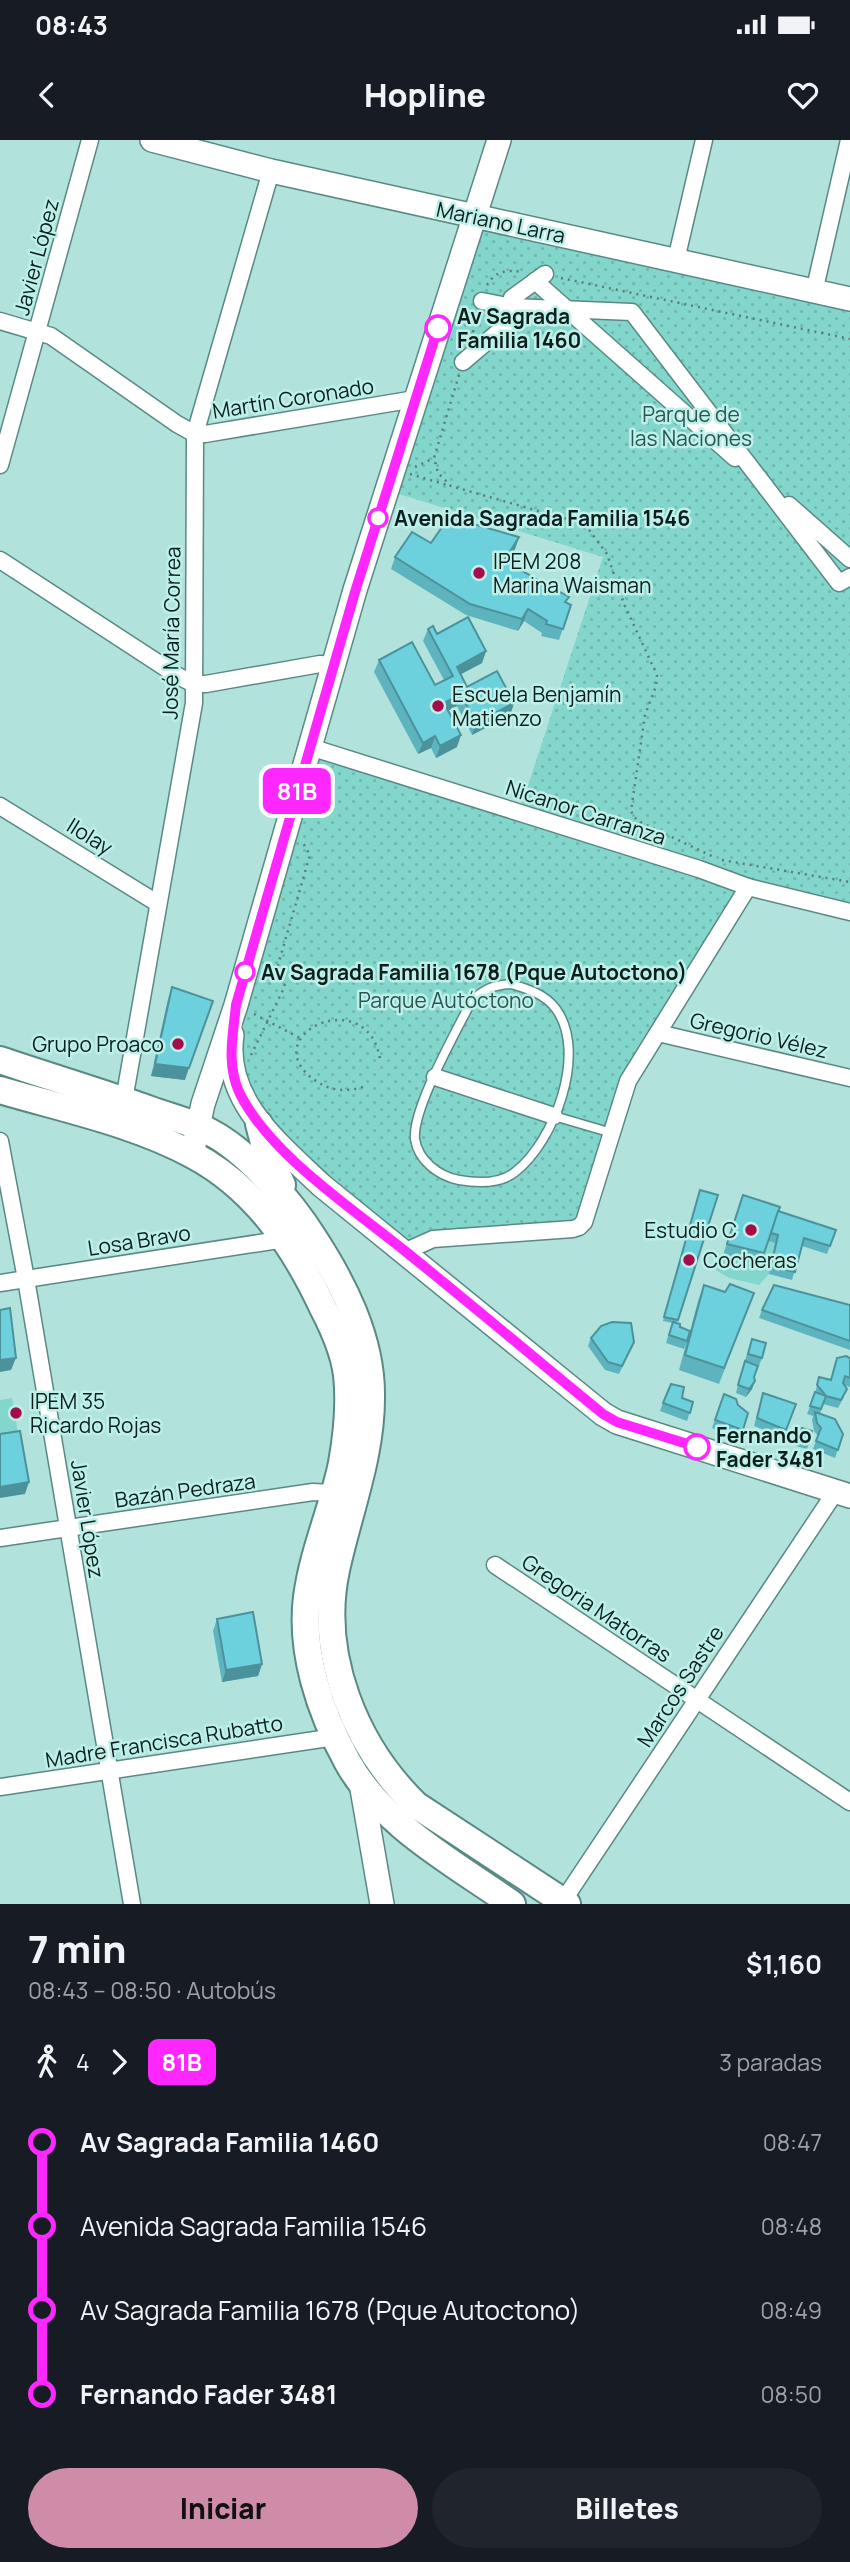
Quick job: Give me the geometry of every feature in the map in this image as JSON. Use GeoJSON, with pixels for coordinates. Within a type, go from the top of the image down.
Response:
{"type":"FeatureCollection","features":[{"type":"Feature","properties":{"kind":"main road","name":"Mariano Larra"},"geometry":{"type":"LineString","coordinates":[[152,140],[271,171],[850,299]]}},
{"type":"Feature","properties":{"kind":"main road"},"geometry":{"type":"LineString","coordinates":[[192,1154],[205,1129],[236,1005],[334,665],[415,399],[499,140]]}},
{"type":"Feature","properties":{"kind":"main road"},"geometry":{"type":"LineString","coordinates":[[236,1005],[230,1056],[239,1091],[262,1135],[289,1202]]}},
{"type":"Feature","properties":{"kind":"main road"},"geometry":{"type":"LineString","coordinates":[[0,1060],[205,1129],[262,1135],[603,1414],[617,1422],[843,1493]]}},
{"type":"Feature","properties":{"kind":"main road"},"geometry":{"type":"LineString","coordinates":[[0,1090],[130,1128],[192,1154],[245,1192],[285,1240],[312,1285],[334,1331],[347,1374],[342,1462],[312,1574],[305,1629],[315,1682],[335,1737],[361,1783],[405,1827],[512,1904]]}},
{"type":"Feature","properties":{"kind":"main road"},"geometry":{"type":"LineString","coordinates":[[205,1129],[261,1173],[289,1202],[325,1256],[341,1288],[359,1327],[370,1368],[370,1419],[366,1458],[336,1571],[333,1594],[333,1633],[347,1700],[370,1748],[401,1790],[432,1817],[563,1903]]}},
{"type":"Feature","properties":{"kind":"main road"},"geometry":{"type":"LineString","coordinates":[[361,1783],[382,1904]]}},
{"type":"Feature","properties":{"kind":"main road"},"geometry":{"type":"LineString","coordinates":[[517,1872],[522,1904]]}},
{"type":"Feature","properties":{"kind":"street","name":"Javier López"},"geometry":{"type":"LineString","coordinates":[[0,465],[90,140]]}},
{"type":"Feature","properties":{"kind":"street"},"geometry":{"type":"LineString","coordinates":[[676,260],[704,140]]}},
{"type":"Feature","properties":{"kind":"street"},"geometry":{"type":"LineString","coordinates":[[814,292],[849,140]]}},
{"type":"Feature","properties":{"kind":"street","name":"José María Correa"},"geometry":{"type":"LineString","coordinates":[[124,1100],[157,902],[192,718],[195,434],[271,171]]}},
{"type":"Feature","properties":{"kind":"street"},"geometry":{"type":"LineString","coordinates":[[463,362],[511,321],[512,298],[540,278],[566,309],[850,559]]}},
{"type":"Feature","properties":{"kind":"street"},"geometry":{"type":"LineString","coordinates":[[482,301],[512,307],[632,312],[839,583],[850,577]]}},
{"type":"Feature","properties":{"kind":"street","name":"Martín Coronado"},"geometry":{"type":"LineString","coordinates":[[0,321],[51,336],[195,434],[415,399]]}},
{"type":"Feature","properties":{"kind":"street"},"geometry":{"type":"LineString","coordinates":[[0,560],[194,684],[320,664],[334,665]]}},
{"type":"Feature","properties":{"kind":"street","name":"Nicanor Carranza"},"geometry":{"type":"LineString","coordinates":[[310,747],[699,869],[748,887],[850,912]]}},
{"type":"Feature","properties":{"kind":"street","name":"Ilolay"},"geometry":{"type":"LineString","coordinates":[[0,806],[157,902]]}},
{"type":"Feature","properties":{"kind":"street"},"geometry":{"type":"LineString","coordinates":[[405,1251],[433,1239],[579,1227],[584,1222],[628,1081],[748,887]]}},
{"type":"Feature","properties":{"kind":"street","name":"Gregorio Vélez"},"geometry":{"type":"LineString","coordinates":[[658,1032],[850,1078]]}},
{"type":"Feature","properties":{"kind":"street"},"geometry":{"type":"LineString","coordinates":[[435,1077],[554,1116]]}},
{"type":"Feature","properties":{"kind":"street","name":"Javier López"},"geometry":{"type":"LineString","coordinates":[[0,1141],[132,1904]]}},
{"type":"Feature","properties":{"kind":"street","name":"Losa Bravo"},"geometry":{"type":"LineString","coordinates":[[0,1283],[285,1240]]}},
{"type":"Feature","properties":{"kind":"street","name":"Bazán Pedraza"},"geometry":{"type":"LineString","coordinates":[[0,1538],[313,1492],[334,1493]]}},
{"type":"Feature","properties":{"kind":"street","name":"Marcos Sastre"},"geometry":{"type":"LineString","coordinates":[[563,1903],[696,1700],[843,1493]]}},
{"type":"Feature","properties":{"kind":"street","name":"Gregoria Matorras"},"geometry":{"type":"LineString","coordinates":[[495,1565],[850,1801]]}},
{"type":"Feature","properties":{"kind":"street","name":"Madre Francisca Rubatto"},"geometry":{"type":"LineString","coordinates":[[0,1787],[335,1737]]}},
{"type":"Feature","properties":{"kind":"lane"},"geometry":{"type":"LineString","coordinates":[[511,984],[531,989],[547,999],[556,1008],[568,1034],[568,1064],[554,1116],[537,1149],[513,1174],[498,1180],[454,1179],[429,1165],[421,1156],[415,1136],[435,1077],[471,1002],[481,991],[497,985],[511,984]]}},
{"type":"Feature","properties":{"kind":"lane"},"geometry":{"type":"LineString","coordinates":[[554,1116],[612,1133]]}},
{"type":"Feature","properties":{"kind":"path"},"geometry":{"type":"LineString","coordinates":[[451,486],[438,473],[434,458],[488,283],[495,275],[506,270],[850,339]]}},
{"type":"Feature","properties":{"kind":"path"},"geometry":{"type":"LineString","coordinates":[[434,458],[406,472],[577,522],[590,531],[607,554],[624,604],[657,675],[656,686],[645,715],[631,811],[634,817],[720,859],[850,882]]}},
{"type":"Feature","properties":{"kind":"path"},"geometry":{"type":"LineString","coordinates":[[250,1056],[285,986],[278,965],[310,855],[301,840],[297,853]]}},
{"type":"Feature","properties":{"kind":"path"},"geometry":{"type":"LineString","coordinates":[[236,1005],[300,1038]]}},
{"type":"Feature","properties":{"kind":"path"},"geometry":{"type":"LineString","coordinates":[[363,1087],[343,1091],[317,1083],[299,1065],[296,1054],[300,1038],[318,1024],[333,1019],[344,1020],[369,1034],[379,1050],[380,1059]]}},
{"type":"Feature","properties":{"kind":"green space"},"geometry":{"type":"Polygon","coordinates":[[[474,217],[850,299],[850,912],[747,888],[628,1081],[573,1229],[433,1239],[406,1251],[321,1185],[235,1076],[230,1056],[310,747],[519,813],[603,557],[386,490],[474,217]]]}},
{"type":"Feature","properties":{"kind":"green space"},"geometry":{"type":"Polygon","coordinates":[[[768,1241],[775,1243],[769,1274],[759,1285],[729,1278],[716,1270],[723,1255],[760,1264],[768,1241]]]}},
{"type":"Feature","properties":{"kind":"green space"},"geometry":{"type":"Polygon","coordinates":[[[12,1398],[19,1439],[0,1442],[0,1400],[12,1398]]]}},
{"type":"Feature","properties":{"kind":"building"},"geometry":{"type":"Polygon","coordinates":[[[449,517],[519,537],[504,561],[569,597],[565,602],[571,605],[563,629],[546,624],[547,621],[528,609],[522,619],[470,604],[395,557],[412,532],[431,543],[449,517]]]}},
{"type":"Feature","properties":{"kind":"building"},"geometry":{"type":"Polygon","coordinates":[[[468,617],[486,651],[457,667],[467,687],[497,671],[514,703],[476,723],[461,694],[444,703],[461,735],[440,746],[435,736],[423,743],[379,660],[412,642],[435,685],[453,676],[428,629],[433,626],[437,634],[468,617]]]}},
{"type":"Feature","properties":{"kind":"building","name":"Grupo Proaco"},"geometry":{"type":"Polygon","coordinates":[[[172,987],[213,1001],[189,1068],[155,1064],[172,987]]]}},
{"type":"Feature","properties":{"kind":"building","name":"Cocheras"},"geometry":{"type":"Polygon","coordinates":[[[700,1190],[718,1195],[678,1320],[664,1317],[700,1190]]]}},
{"type":"Feature","properties":{"kind":"building","name":"Estudio C"},"geometry":{"type":"Polygon","coordinates":[[[743,1195],[780,1207],[764,1253],[727,1244],[743,1195]]]}},
{"type":"Feature","properties":{"kind":"building"},"geometry":{"type":"Polygon","coordinates":[[[778,1211],[836,1230],[830,1246],[804,1238],[795,1272],[771,1266],[778,1235],[771,1233],[778,1211]]]}},
{"type":"Feature","properties":{"kind":"building"},"geometry":{"type":"Polygon","coordinates":[[[730,1284],[754,1293],[724,1368],[685,1355],[704,1285],[725,1292],[730,1284]]]}},
{"type":"Feature","properties":{"kind":"building"},"geometry":{"type":"Polygon","coordinates":[[[774,1285],[850,1305],[850,1341],[762,1310],[774,1285]]]}},
{"type":"Feature","properties":{"kind":"building"},"geometry":{"type":"Polygon","coordinates":[[[10,1308],[16,1358],[0,1360],[0,1310],[10,1308]]]}},
{"type":"Feature","properties":{"kind":"building"},"geometry":{"type":"Polygon","coordinates":[[[612,1322],[631,1323],[634,1342],[622,1366],[608,1362],[591,1338],[601,1326],[612,1322]]]}},
{"type":"Feature","properties":{"kind":"building"},"geometry":{"type":"Polygon","coordinates":[[[673,1322],[690,1331],[687,1341],[669,1335],[673,1322]]]}},
{"type":"Feature","properties":{"kind":"building"},"geometry":{"type":"Polygon","coordinates":[[[752,1339],[766,1343],[762,1358],[748,1354],[752,1339]]]}},
{"type":"Feature","properties":{"kind":"building"},"geometry":{"type":"Polygon","coordinates":[[[837,1358],[850,1358],[850,1378],[845,1376],[843,1383],[847,1389],[841,1400],[826,1396],[817,1385],[819,1377],[831,1380],[837,1358]]]}},
{"type":"Feature","properties":{"kind":"building"},"geometry":{"type":"Polygon","coordinates":[[[745,1361],[758,1366],[755,1381],[749,1389],[738,1385],[745,1361]]]}},
{"type":"Feature","properties":{"kind":"building"},"geometry":{"type":"Polygon","coordinates":[[[671,1384],[684,1387],[682,1398],[693,1402],[690,1413],[663,1403],[671,1384]]]}},
{"type":"Feature","properties":{"kind":"building"},"geometry":{"type":"Polygon","coordinates":[[[815,1392],[826,1396],[821,1409],[810,1406],[815,1392]]]}},
{"type":"Feature","properties":{"kind":"building"},"geometry":{"type":"Polygon","coordinates":[[[763,1393],[796,1404],[786,1430],[757,1418],[763,1393]]]}},
{"type":"Feature","properties":{"kind":"building"},"geometry":{"type":"Polygon","coordinates":[[[724,1394],[736,1399],[738,1405],[748,1413],[743,1430],[715,1420],[724,1394]]]}},
{"type":"Feature","properties":{"kind":"building"},"geometry":{"type":"Polygon","coordinates":[[[815,1412],[835,1419],[843,1434],[838,1450],[816,1441],[821,1428],[815,1412]]]}},
{"type":"Feature","properties":{"kind":"building"},"geometry":{"type":"Polygon","coordinates":[[[802,1428],[812,1431],[810,1441],[799,1438],[802,1428]]]}},
{"type":"Feature","properties":{"kind":"building"},"geometry":{"type":"Polygon","coordinates":[[[20,1431],[29,1482],[0,1487],[0,1434],[20,1431]]]}},
{"type":"Feature","properties":{"kind":"building"},"geometry":{"type":"Polygon","coordinates":[[[253,1612],[262,1664],[226,1670],[217,1619],[253,1612]]]}},
{"type":"Feature","properties":{"kind":"bus line","name":"81B"},"geometry":{"type":"LineString","coordinates":[[438,328],[355,592],[236,1005],[230,1056],[234,1076],[239,1091],[259,1124],[321,1185],[603,1414],[617,1422],[697,1447]]}},
{"type":"Feature","properties":{"kind":"place","name":"Av Sagrada Familia 1460"},"geometry":{"type":"Point","coordinates":[438,328]}},
{"type":"Feature","properties":{"kind":"place","name":"Avenida Sagrada Familia 1546"},"geometry":{"type":"Point","coordinates":[378,518]}},
{"type":"Feature","properties":{"kind":"place","name":"IPEM 208 Marina Waisman"},"geometry":{"type":"Point","coordinates":[479,573]}},
{"type":"Feature","properties":{"kind":"place","name":"Escuela Benjamín Matienzo"},"geometry":{"type":"Point","coordinates":[438,706]}},
{"type":"Feature","properties":{"kind":"place","name":"Av Sagrada Familia 1678 (Pque Autoctono)"},"geometry":{"type":"Point","coordinates":[245,972]}},
{"type":"Feature","properties":{"kind":"place","name":"Grupo Proaco"},"geometry":{"type":"Point","coordinates":[178,1044]}},
{"type":"Feature","properties":{"kind":"place","name":"Estudio C"},"geometry":{"type":"Point","coordinates":[751,1230]}},
{"type":"Feature","properties":{"kind":"place","name":"Cocheras"},"geometry":{"type":"Point","coordinates":[689,1260]}},
{"type":"Feature","properties":{"kind":"place","name":"IPEM 35 Ricardo Rojas"},"geometry":{"type":"Point","coordinates":[16,1413]}},
{"type":"Feature","properties":{"kind":"place","name":"Fernando Fader 3481"},"geometry":{"type":"Point","coordinates":[697,1447]}},
{"type":"Feature","properties":{"kind":"park label","name":"Parque de las Naciones"},"geometry":{"type":"Point","coordinates":[691,426]}},
{"type":"Feature","properties":{"kind":"park label","name":"Parque Autóctono"},"geometry":{"type":"Point","coordinates":[446,1000]}}]}
